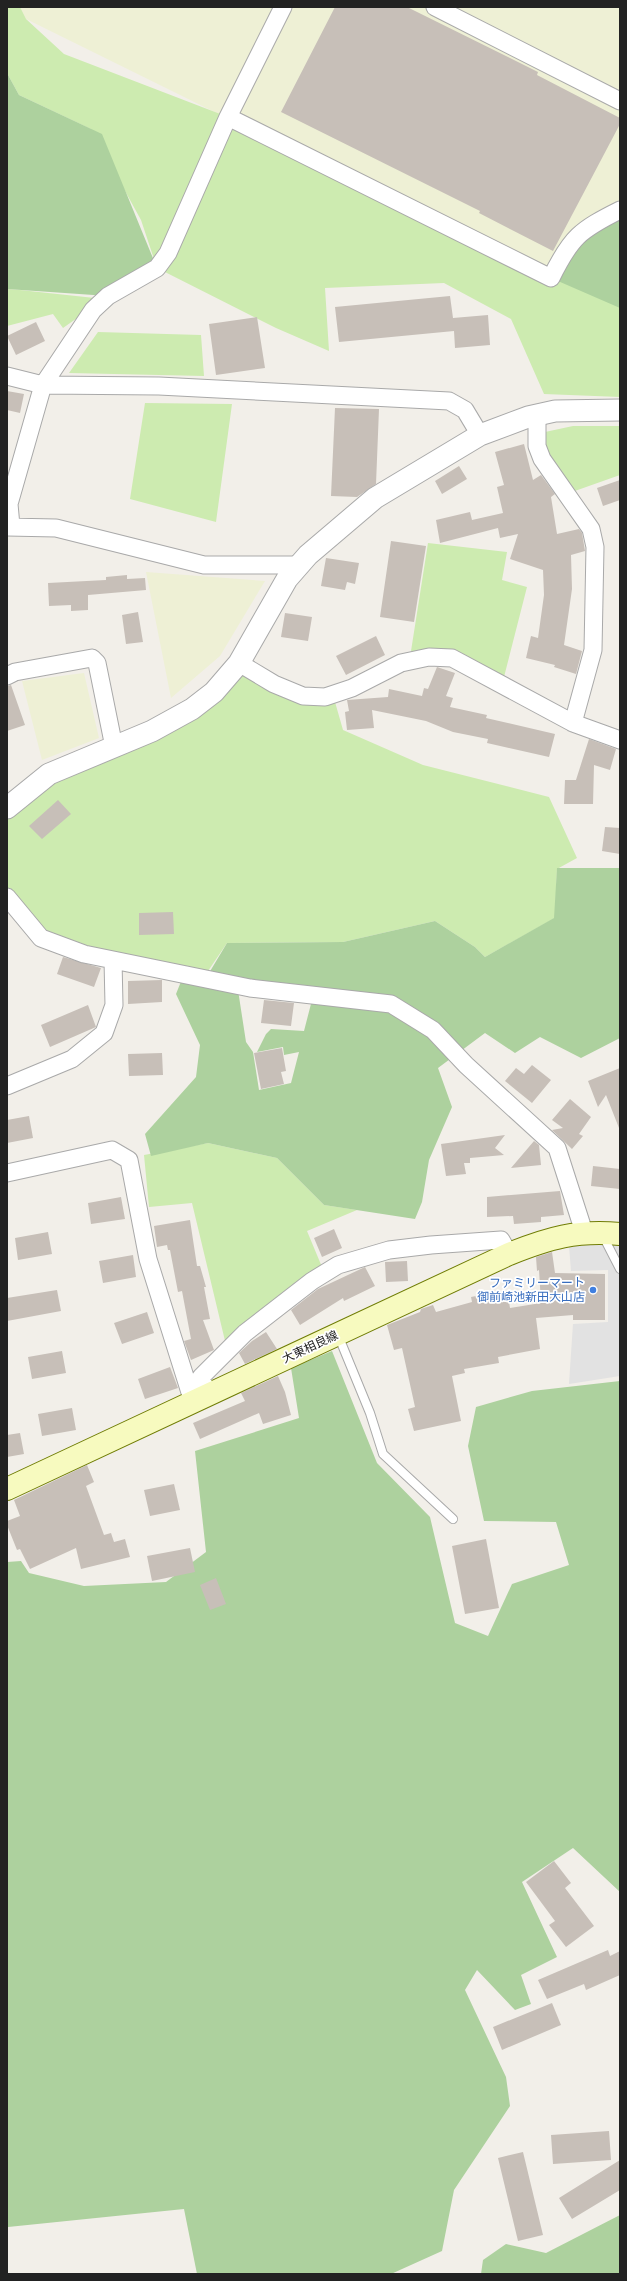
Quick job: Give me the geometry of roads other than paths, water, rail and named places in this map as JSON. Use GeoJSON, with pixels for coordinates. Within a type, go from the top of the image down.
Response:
{"type":"FeatureCollection","features":[{"type":"Feature","properties":{"kind":"main road","name":"大東相良線"},"geometry":{"type":"LineString","coordinates":[[7,1489],[508,1254],[561,1235],[602,1233]]}},
{"type":"Feature","properties":{"kind":"street"},"geometry":{"type":"LineString","coordinates":[[283,7],[228,117],[168,253],[157,268],[108,296],[92,310],[43,385],[9,504],[9,526],[56,528],[204,565],[299,565]]}},
{"type":"Feature","properties":{"kind":"street"},"geometry":{"type":"LineString","coordinates":[[435,7],[620,101]]}},
{"type":"Feature","properties":{"kind":"street"},"geometry":{"type":"LineString","coordinates":[[228,117],[551,278],[565,249],[586,227],[620,210]]}},
{"type":"Feature","properties":{"kind":"street"},"geometry":{"type":"LineString","coordinates":[[7,376],[43,385],[159,386],[449,401],[465,410],[480,435]]}},
{"type":"Feature","properties":{"kind":"street"},"geometry":{"type":"LineString","coordinates":[[7,808],[49,774],[152,731],[192,708],[214,692],[239,663],[287,579],[308,555],[375,498],[480,435],[536,415],[555,411],[620,410]]}},
{"type":"Feature","properties":{"kind":"street"},"geometry":{"type":"LineString","coordinates":[[536,415],[537,446],[542,459],[591,529],[595,547],[593,650],[573,723]]}},
{"type":"Feature","properties":{"kind":"street"},"geometry":{"type":"LineString","coordinates":[[239,663],[274,684],[303,696],[325,697],[352,688],[401,664],[429,657],[452,658],[573,723],[620,740]]}},
{"type":"Feature","properties":{"kind":"street"},"geometry":{"type":"LineString","coordinates":[[7,676],[16,672],[92,658],[97,662],[114,746]]}},
{"type":"Feature","properties":{"kind":"street"},"geometry":{"type":"LineString","coordinates":[[7,897],[41,938],[84,954],[250,988],[391,1004],[433,1030],[466,1065],[557,1148],[602,1233]]}},
{"type":"Feature","properties":{"kind":"street"},"geometry":{"type":"LineString","coordinates":[[7,1086],[72,1059],[104,1034],[114,1005],[113,960]]}},
{"type":"Feature","properties":{"kind":"street"},"geometry":{"type":"LineString","coordinates":[[7,1173],[112,1150],[129,1160],[148,1260],[201,1399]]}},
{"type":"Feature","properties":{"kind":"street"},"geometry":{"type":"LineString","coordinates":[[201,1399],[201,1377],[245,1333],[312,1281],[338,1265],[389,1250],[431,1245],[501,1240],[508,1254]]}},
{"type":"Feature","properties":{"kind":"lane"},"geometry":{"type":"LineString","coordinates":[[602,1233],[620,1269]]}},
{"type":"Feature","properties":{"kind":"lane"},"geometry":{"type":"LineString","coordinates":[[338,1334],[370,1413],[383,1454],[453,1519]]}},
{"type":"Feature","properties":{"kind":"place","name":"ファミリーマート 御前崎池新田大山店"},"geometry":{"type":"Point","coordinates":[593,1290]}}]}
